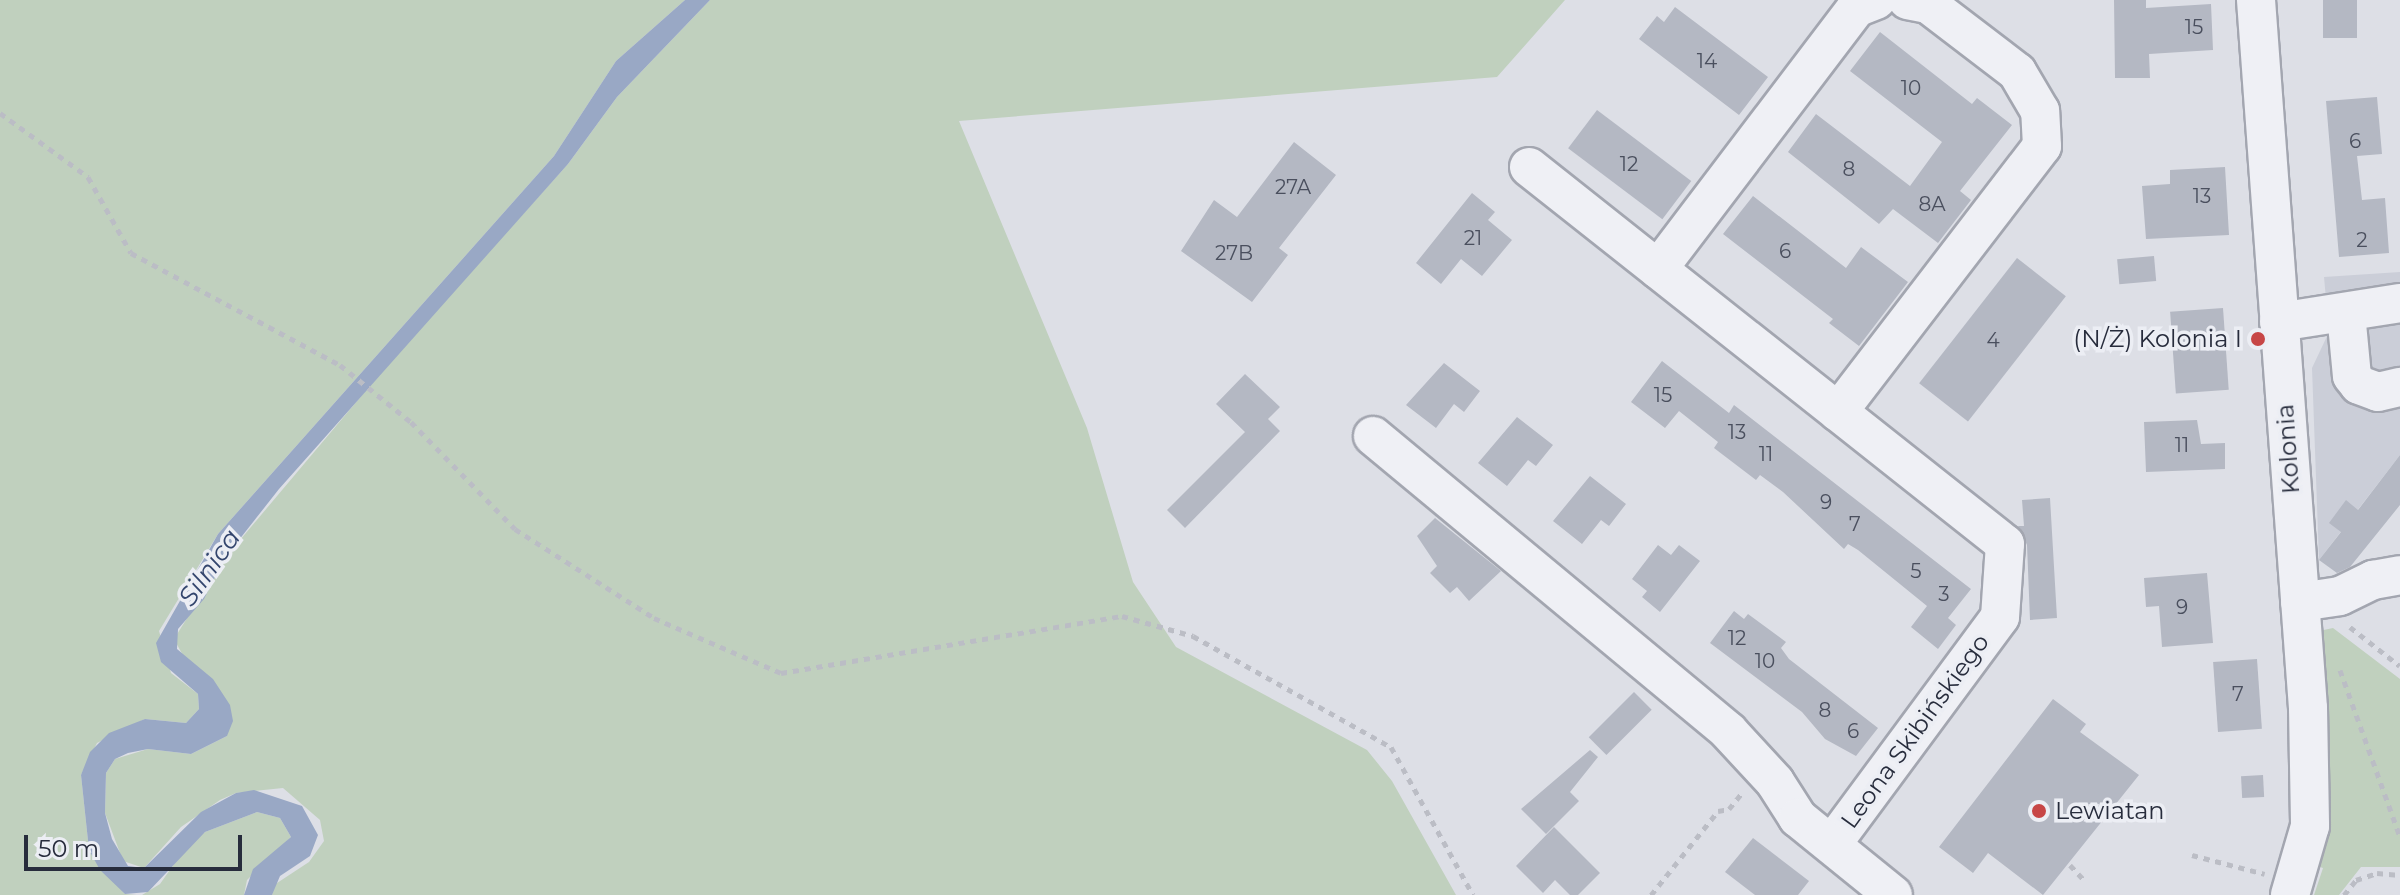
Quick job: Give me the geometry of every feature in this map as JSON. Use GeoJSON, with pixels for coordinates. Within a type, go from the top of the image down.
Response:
{"type":"FeatureCollection","features":[{"type":"Feature","properties":{"kind":"street"},"geometry":{"type":"LineString","coordinates":[[1658,269],[1856,8],[1876,0]]}},
{"type":"Feature","properties":{"kind":"street"},"geometry":{"type":"LineString","coordinates":[[1838,412],[2042,146],[2040,111],[2017,72],[1928,4],[1907,0]]}},
{"type":"Feature","properties":{"kind":"street","name":"Kolonia"},"geometry":{"type":"LineString","coordinates":[[2256,0],[2300,602],[2310,826],[2283,886]]}},
{"type":"Feature","properties":{"kind":"street","name":"Leona Skibińskiego"},"geometry":{"type":"LineString","coordinates":[[1529,167],[2005,544],[2000,617],[1832,844]]}},
{"type":"Feature","properties":{"kind":"street"},"geometry":{"type":"LineString","coordinates":[[2279,322],[2400,303]]}},
{"type":"Feature","properties":{"kind":"street"},"geometry":{"type":"LineString","coordinates":[[2346,313],[2352,376],[2359,385],[2378,392],[2400,387]]}},
{"type":"Feature","properties":{"kind":"street"},"geometry":{"type":"LineString","coordinates":[[1373,436],[1728,731],[1775,782],[1798,818],[1893,895]]}},
{"type":"Feature","properties":{"kind":"street"},"geometry":{"type":"LineString","coordinates":[[2300,602],[2340,596],[2373,580],[2400,575]]}},
{"type":"Feature","properties":{"kind":"path"},"geometry":{"type":"LineString","coordinates":[[0,113],[88,177],[131,253],[340,365],[411,422],[515,529],[654,618],[781,673],[1122,616],[1193,636],[1391,747],[1473,895]]}},
{"type":"Feature","properties":{"kind":"path"},"geometry":{"type":"LineString","coordinates":[[2335,657],[2400,837]]}},
{"type":"Feature","properties":{"kind":"path"},"geometry":{"type":"LineString","coordinates":[[2192,855],[2283,886]]}},
{"type":"Feature","properties":{"kind":"path"},"geometry":{"type":"LineString","coordinates":[[2070,865],[2086,882]]}},
{"type":"Feature","properties":{"kind":"path"},"geometry":{"type":"LineString","coordinates":[[2344,895],[2356,880],[2377,873],[2400,875]]}},
{"type":"Feature","properties":{"kind":"shaded area"},"geometry":{"type":"Polygon","coordinates":[[[2400,272],[2400,455],[2319,560],[2312,368],[2329,332],[2324,277],[2400,272]]]}},
{"type":"Feature","properties":{"kind":"green space"},"geometry":{"type":"Polygon","coordinates":[[[0,0],[685,0],[616,61],[554,156],[218,534],[159,631],[171,673],[198,694],[199,709],[186,723],[145,719],[97,743],[81,775],[89,850],[125,894],[137,895],[0,895],[0,0]]]}},
{"type":"Feature","properties":{"kind":"green space"},"geometry":{"type":"Polygon","coordinates":[[[710,0],[1565,0],[1497,77],[959,121],[1087,428],[1133,582],[1176,647],[1367,750],[1392,781],[1456,895],[272,895],[274,885],[309,862],[324,841],[320,820],[283,788],[236,793],[220,800],[181,827],[144,868],[123,861],[105,813],[106,773],[115,759],[148,749],[191,754],[227,736],[174,639],[224,559],[395,356],[568,164],[617,97],[710,0]]]}},
{"type":"Feature","properties":{"kind":"green space"},"geometry":{"type":"Polygon","coordinates":[[[2333,628],[2400,679],[2400,867],[2361,867],[2339,895],[2314,895],[2323,868],[2317,866],[2319,631],[2333,628]]]}},
{"type":"Feature","properties":{"kind":"green space"},"geometry":{"type":"Polygon","coordinates":[[[257,812],[280,818],[291,837],[247,880],[244,895],[142,895],[160,884],[186,847],[205,832],[257,812]]]}},
{"type":"Feature","properties":{"kind":"water","name":"Silnica"},"geometry":{"type":"Polygon","coordinates":[[[685,0],[710,0],[617,97],[568,164],[279,489],[224,559],[204,599],[178,629],[177,649],[213,679],[230,705],[233,721],[227,736],[191,754],[148,749],[128,753],[115,759],[106,773],[105,813],[112,839],[128,866],[144,868],[201,812],[236,793],[254,790],[302,806],[318,835],[310,856],[280,876],[272,895],[244,895],[253,869],[291,837],[280,818],[257,812],[205,832],[148,892],[125,894],[100,870],[89,850],[81,775],[90,752],[109,733],[145,719],[186,723],[199,709],[198,694],[161,662],[156,643],[218,534],[554,156],[616,61],[685,0]]]}},
{"type":"Feature","properties":{"kind":"building"},"geometry":{"type":"Polygon","coordinates":[[[2114,0],[2146,0],[2146,8],[2211,4],[2213,50],[2149,54],[2150,78],[2115,78],[2114,0]]]}},
{"type":"Feature","properties":{"kind":"building"},"geometry":{"type":"Polygon","coordinates":[[[2323,0],[2357,0],[2357,38],[2323,38],[2323,0]]]}},
{"type":"Feature","properties":{"kind":"building"},"geometry":{"type":"Polygon","coordinates":[[[1675,7],[1768,77],[1739,115],[1639,39],[1657,16],[1664,22],[1675,7]]]}},
{"type":"Feature","properties":{"kind":"building"},"geometry":{"type":"Polygon","coordinates":[[[1880,32],[1972,104],[1977,98],[2012,125],[1960,191],[1971,200],[1938,243],[1893,209],[1879,224],[1788,152],[1816,114],[1910,186],[1942,142],[1850,71],[1880,32]]]}},
{"type":"Feature","properties":{"kind":"building"},"geometry":{"type":"Polygon","coordinates":[[[2377,97],[2382,154],[2357,156],[2362,200],[2385,198],[2389,253],[2339,257],[2326,101],[2377,97]]]}},
{"type":"Feature","properties":{"kind":"building"},"geometry":{"type":"Polygon","coordinates":[[[1597,110],[1691,181],[1662,219],[1568,148],[1597,110]]]}},
{"type":"Feature","properties":{"kind":"building"},"geometry":{"type":"Polygon","coordinates":[[[1294,142],[1336,175],[1279,248],[1288,255],[1252,302],[1181,251],[1214,200],[1237,217],[1294,142]]]}},
{"type":"Feature","properties":{"kind":"building"},"geometry":{"type":"Polygon","coordinates":[[[2225,167],[2229,235],[2146,239],[2142,186],[2170,184],[2170,170],[2225,167]]]}},
{"type":"Feature","properties":{"kind":"building"},"geometry":{"type":"Polygon","coordinates":[[[1472,193],[1495,212],[1488,220],[1512,240],[1482,276],[1461,259],[1441,284],[1416,263],[1472,193]]]}},
{"type":"Feature","properties":{"kind":"building"},"geometry":{"type":"Polygon","coordinates":[[[1753,196],[1846,268],[1861,247],[1908,282],[1859,346],[1829,323],[1833,319],[1723,234],[1753,196]]]}},
{"type":"Feature","properties":{"kind":"building"},"geometry":{"type":"Polygon","coordinates":[[[2154,256],[2156,281],[2119,284],[2117,259],[2154,256]]]}},
{"type":"Feature","properties":{"kind":"building"},"geometry":{"type":"Polygon","coordinates":[[[2017,258],[2066,296],[1968,421],[1919,383],[2017,258]]]}},
{"type":"Feature","properties":{"kind":"building"},"geometry":{"type":"Polygon","coordinates":[[[2223,308],[2229,390],[2176,393],[2170,312],[2223,308]]]}},
{"type":"Feature","properties":{"kind":"building"},"geometry":{"type":"Polygon","coordinates":[[[1662,361],[1729,413],[1734,405],[1971,589],[1948,618],[1956,625],[1938,649],[1911,627],[1927,606],[1858,550],[1848,544],[1844,549],[1783,492],[1760,475],[1756,480],[1714,448],[1718,442],[1679,411],[1665,428],[1631,402],[1662,361]]]}},
{"type":"Feature","properties":{"kind":"building"},"geometry":{"type":"Polygon","coordinates":[[[1444,363],[1480,391],[1464,412],[1454,404],[1436,428],[1406,405],[1444,363]]]}},
{"type":"Feature","properties":{"kind":"building"},"geometry":{"type":"Polygon","coordinates":[[[1245,374],[1280,407],[1268,419],[1280,431],[1185,528],[1167,510],[1245,432],[1216,404],[1245,374]]]}},
{"type":"Feature","properties":{"kind":"building"},"geometry":{"type":"Polygon","coordinates":[[[1517,417],[1553,445],[1536,466],[1528,460],[1507,486],[1478,463],[1517,417]]]}},
{"type":"Feature","properties":{"kind":"building"},"geometry":{"type":"Polygon","coordinates":[[[2197,420],[2201,444],[2225,443],[2225,469],[2146,472],[2144,422],[2197,420]]]}},
{"type":"Feature","properties":{"kind":"building"},"geometry":{"type":"Polygon","coordinates":[[[2400,455],[2400,505],[2350,567],[2337,573],[2319,560],[2341,532],[2329,523],[2346,500],[2358,510],[2400,455]]]}},
{"type":"Feature","properties":{"kind":"building"},"geometry":{"type":"Polygon","coordinates":[[[1590,476],[1626,504],[1609,526],[1601,520],[1582,544],[1553,521],[1590,476]]]}},
{"type":"Feature","properties":{"kind":"building"},"geometry":{"type":"Polygon","coordinates":[[[2050,498],[2057,618],[2030,620],[2027,545],[2018,526],[2024,526],[2022,500],[2050,498]]]}},
{"type":"Feature","properties":{"kind":"building"},"geometry":{"type":"Polygon","coordinates":[[[1435,518],[1501,571],[1469,601],[1457,587],[1450,593],[1430,573],[1437,566],[1417,536],[1435,518]]]}},
{"type":"Feature","properties":{"kind":"building"},"geometry":{"type":"Polygon","coordinates":[[[1658,545],[1671,555],[1679,545],[1700,561],[1660,612],[1642,597],[1647,591],[1632,579],[1658,545]]]}},
{"type":"Feature","properties":{"kind":"building"},"geometry":{"type":"Polygon","coordinates":[[[2207,573],[2213,643],[2162,647],[2159,606],[2146,607],[2144,578],[2207,573]]]}},
{"type":"Feature","properties":{"kind":"building"},"geometry":{"type":"Polygon","coordinates":[[[1734,611],[1744,619],[1748,614],[1786,642],[1781,648],[1789,659],[1878,728],[1856,756],[1825,739],[1802,712],[1710,643],[1734,611]]]}},
{"type":"Feature","properties":{"kind":"building"},"geometry":{"type":"Polygon","coordinates":[[[2257,659],[2262,729],[2218,732],[2213,662],[2257,659]]]}},
{"type":"Feature","properties":{"kind":"building"},"geometry":{"type":"Polygon","coordinates":[[[1634,692],[1652,710],[1606,755],[1589,737],[1634,692]]]}},
{"type":"Feature","properties":{"kind":"building","name":"Lewiatan"},"geometry":{"type":"Polygon","coordinates":[[[2053,699],[2086,724],[2080,732],[2139,775],[2043,895],[1988,853],[1973,873],[1939,847],[2053,699]]]}},
{"type":"Feature","properties":{"kind":"building"},"geometry":{"type":"Polygon","coordinates":[[[1590,750],[1598,757],[1570,792],[1579,801],[1546,834],[1521,809],[1590,750]]]}},
{"type":"Feature","properties":{"kind":"building"},"geometry":{"type":"Polygon","coordinates":[[[2263,775],[2264,797],[2242,798],[2241,776],[2263,775]]]}},
{"type":"Feature","properties":{"kind":"building"},"geometry":{"type":"Polygon","coordinates":[[[1554,827],[1600,873],[1578,895],[1570,895],[1555,880],[1543,893],[1516,866],[1554,827]]]}},
{"type":"Feature","properties":{"kind":"building"},"geometry":{"type":"Polygon","coordinates":[[[1753,838],[1809,881],[1798,895],[1755,895],[1725,872],[1753,838]]]}},
{"type":"Feature","properties":{"kind":"place","name":"(N/Ż) Kolonia I"},"geometry":{"type":"Point","coordinates":[2258,339]}},
{"type":"Feature","properties":{"kind":"place","name":"Lewiatan"},"geometry":{"type":"Point","coordinates":[2039,811]}}]}
